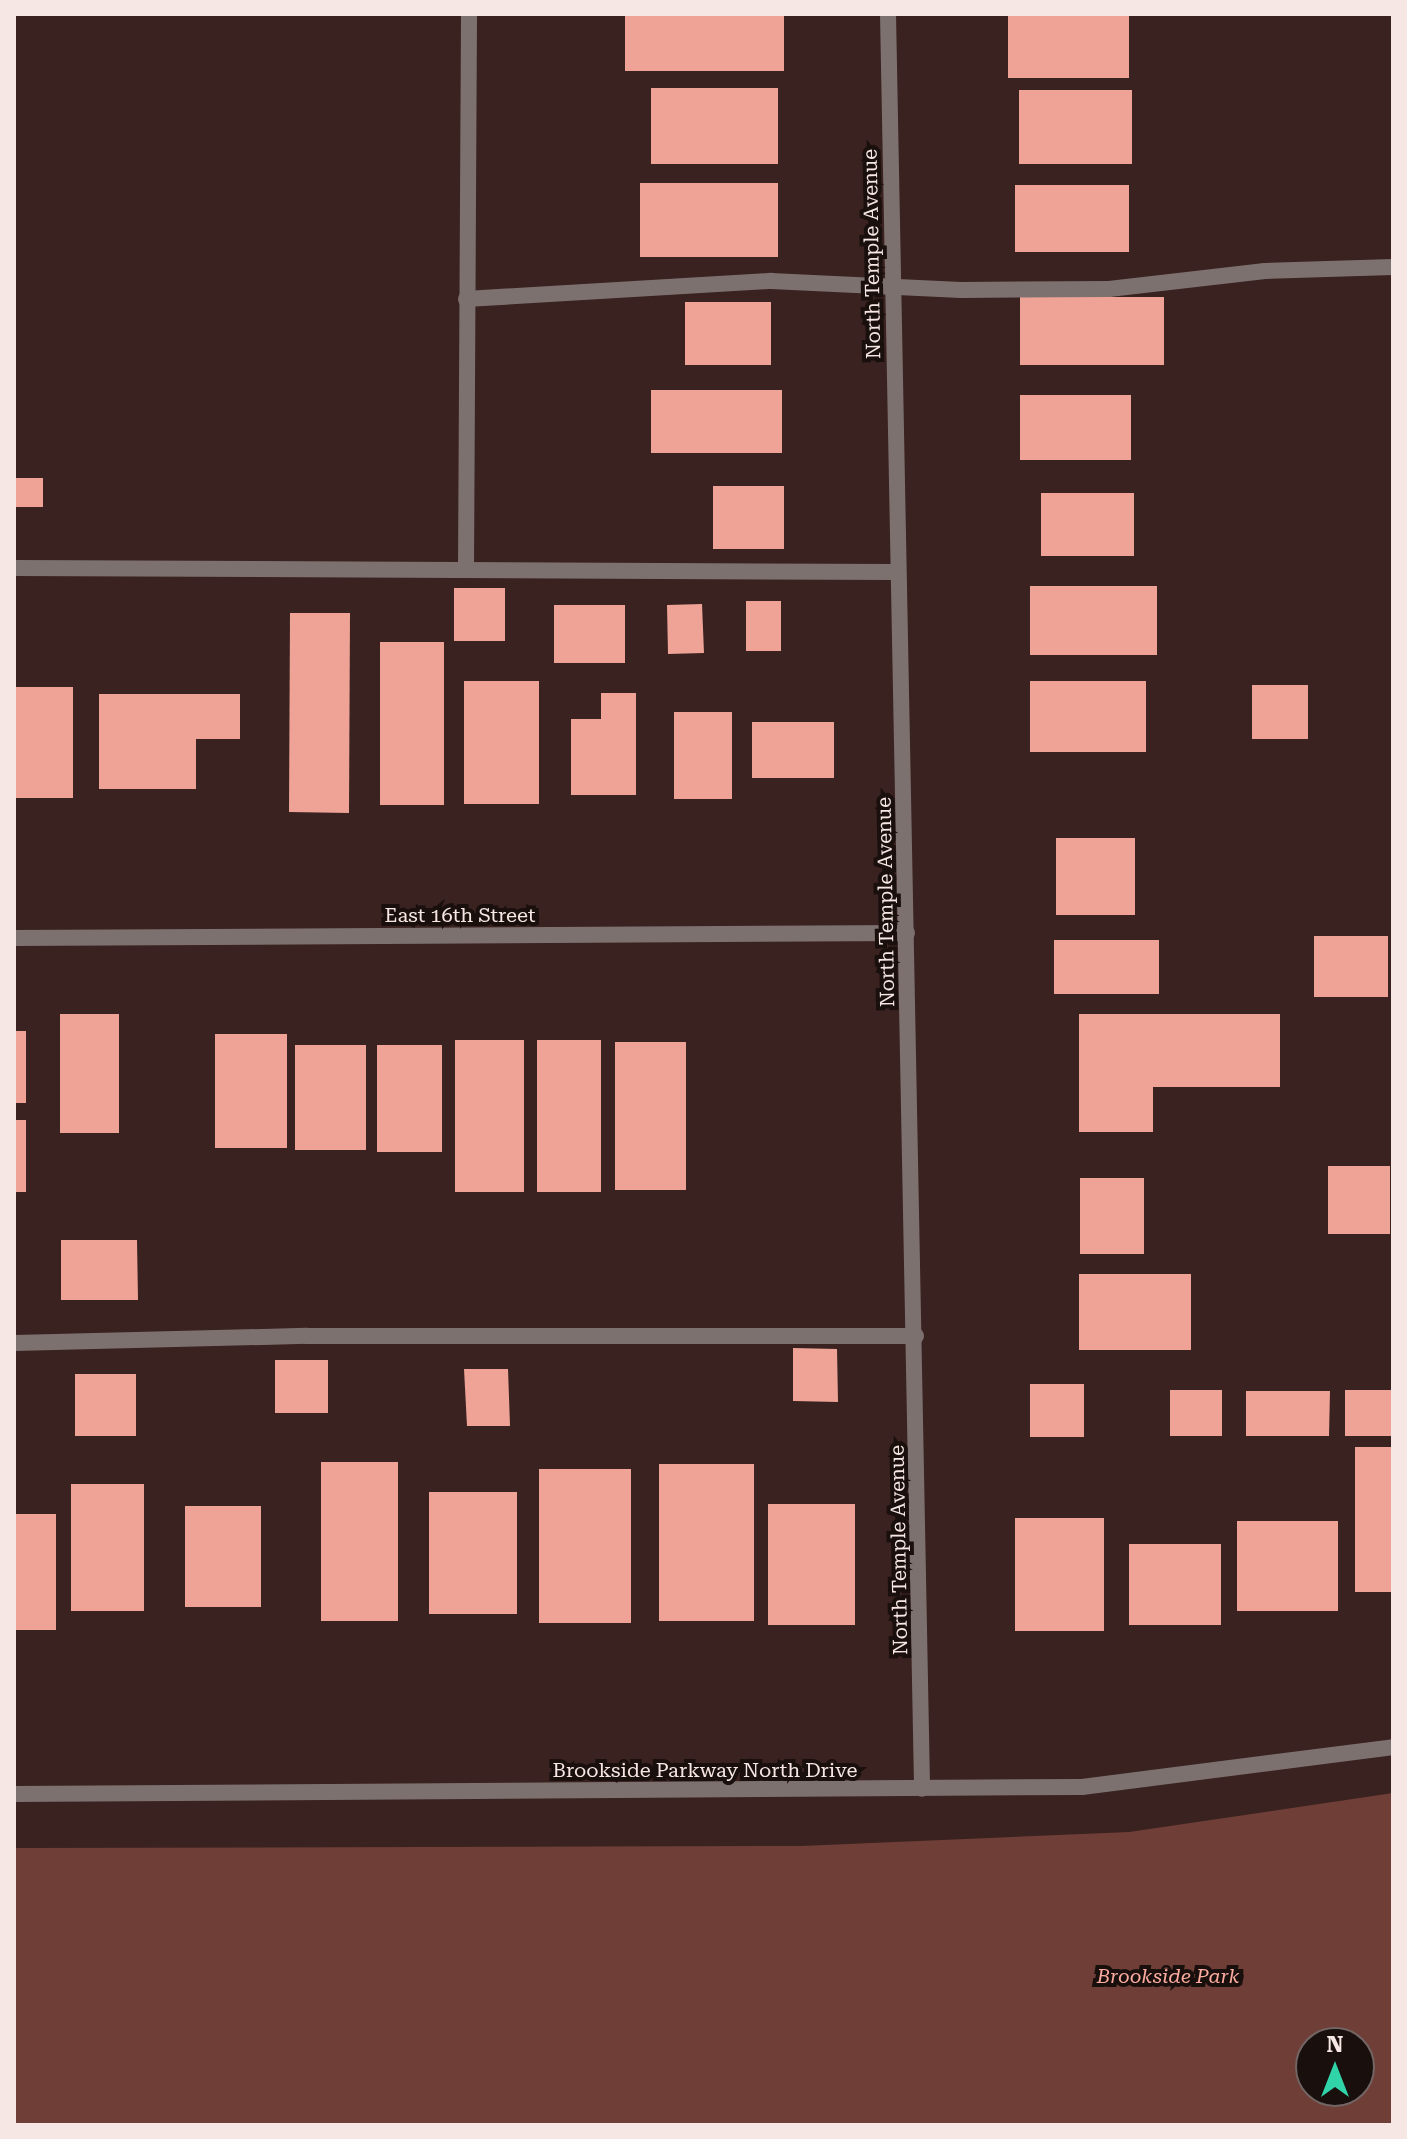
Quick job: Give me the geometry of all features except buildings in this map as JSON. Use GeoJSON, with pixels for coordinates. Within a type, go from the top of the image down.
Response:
{"type":"FeatureCollection","features":[{"type":"Feature","properties":{"kind":"street"},"geometry":{"type":"LineString","coordinates":[[466,570],[469,14]]}},
{"type":"Feature","properties":{"kind":"street","name":"North Temple Avenue"},"geometry":{"type":"LineString","coordinates":[[888,14],[897,572],[916,1336],[922,1789]]}},
{"type":"Feature","properties":{"kind":"street"},"geometry":{"type":"LineString","coordinates":[[466,299],[771,281],[892,288],[1109,289],[1265,271],[1393,267]]}},
{"type":"Feature","properties":{"kind":"street"},"geometry":{"type":"LineString","coordinates":[[14,568],[897,572]]}},
{"type":"Feature","properties":{"kind":"street","name":"East 16th Street"},"geometry":{"type":"LineString","coordinates":[[14,938],[907,933]]}},
{"type":"Feature","properties":{"kind":"street"},"geometry":{"type":"LineString","coordinates":[[14,1343],[307,1336],[916,1336]]}},
{"type":"Feature","properties":{"kind":"street","name":"Brookside Parkway North Drive"},"geometry":{"type":"LineString","coordinates":[[14,1794],[1082,1787],[1393,1747]]}},
{"type":"Feature","properties":{"kind":"green space","name":"Brookside Park"},"geometry":{"type":"Polygon","coordinates":[[[1393,1793],[1393,2125],[14,2125],[14,1848],[801,1846],[1129,1832],[1393,1793]]]}}]}
